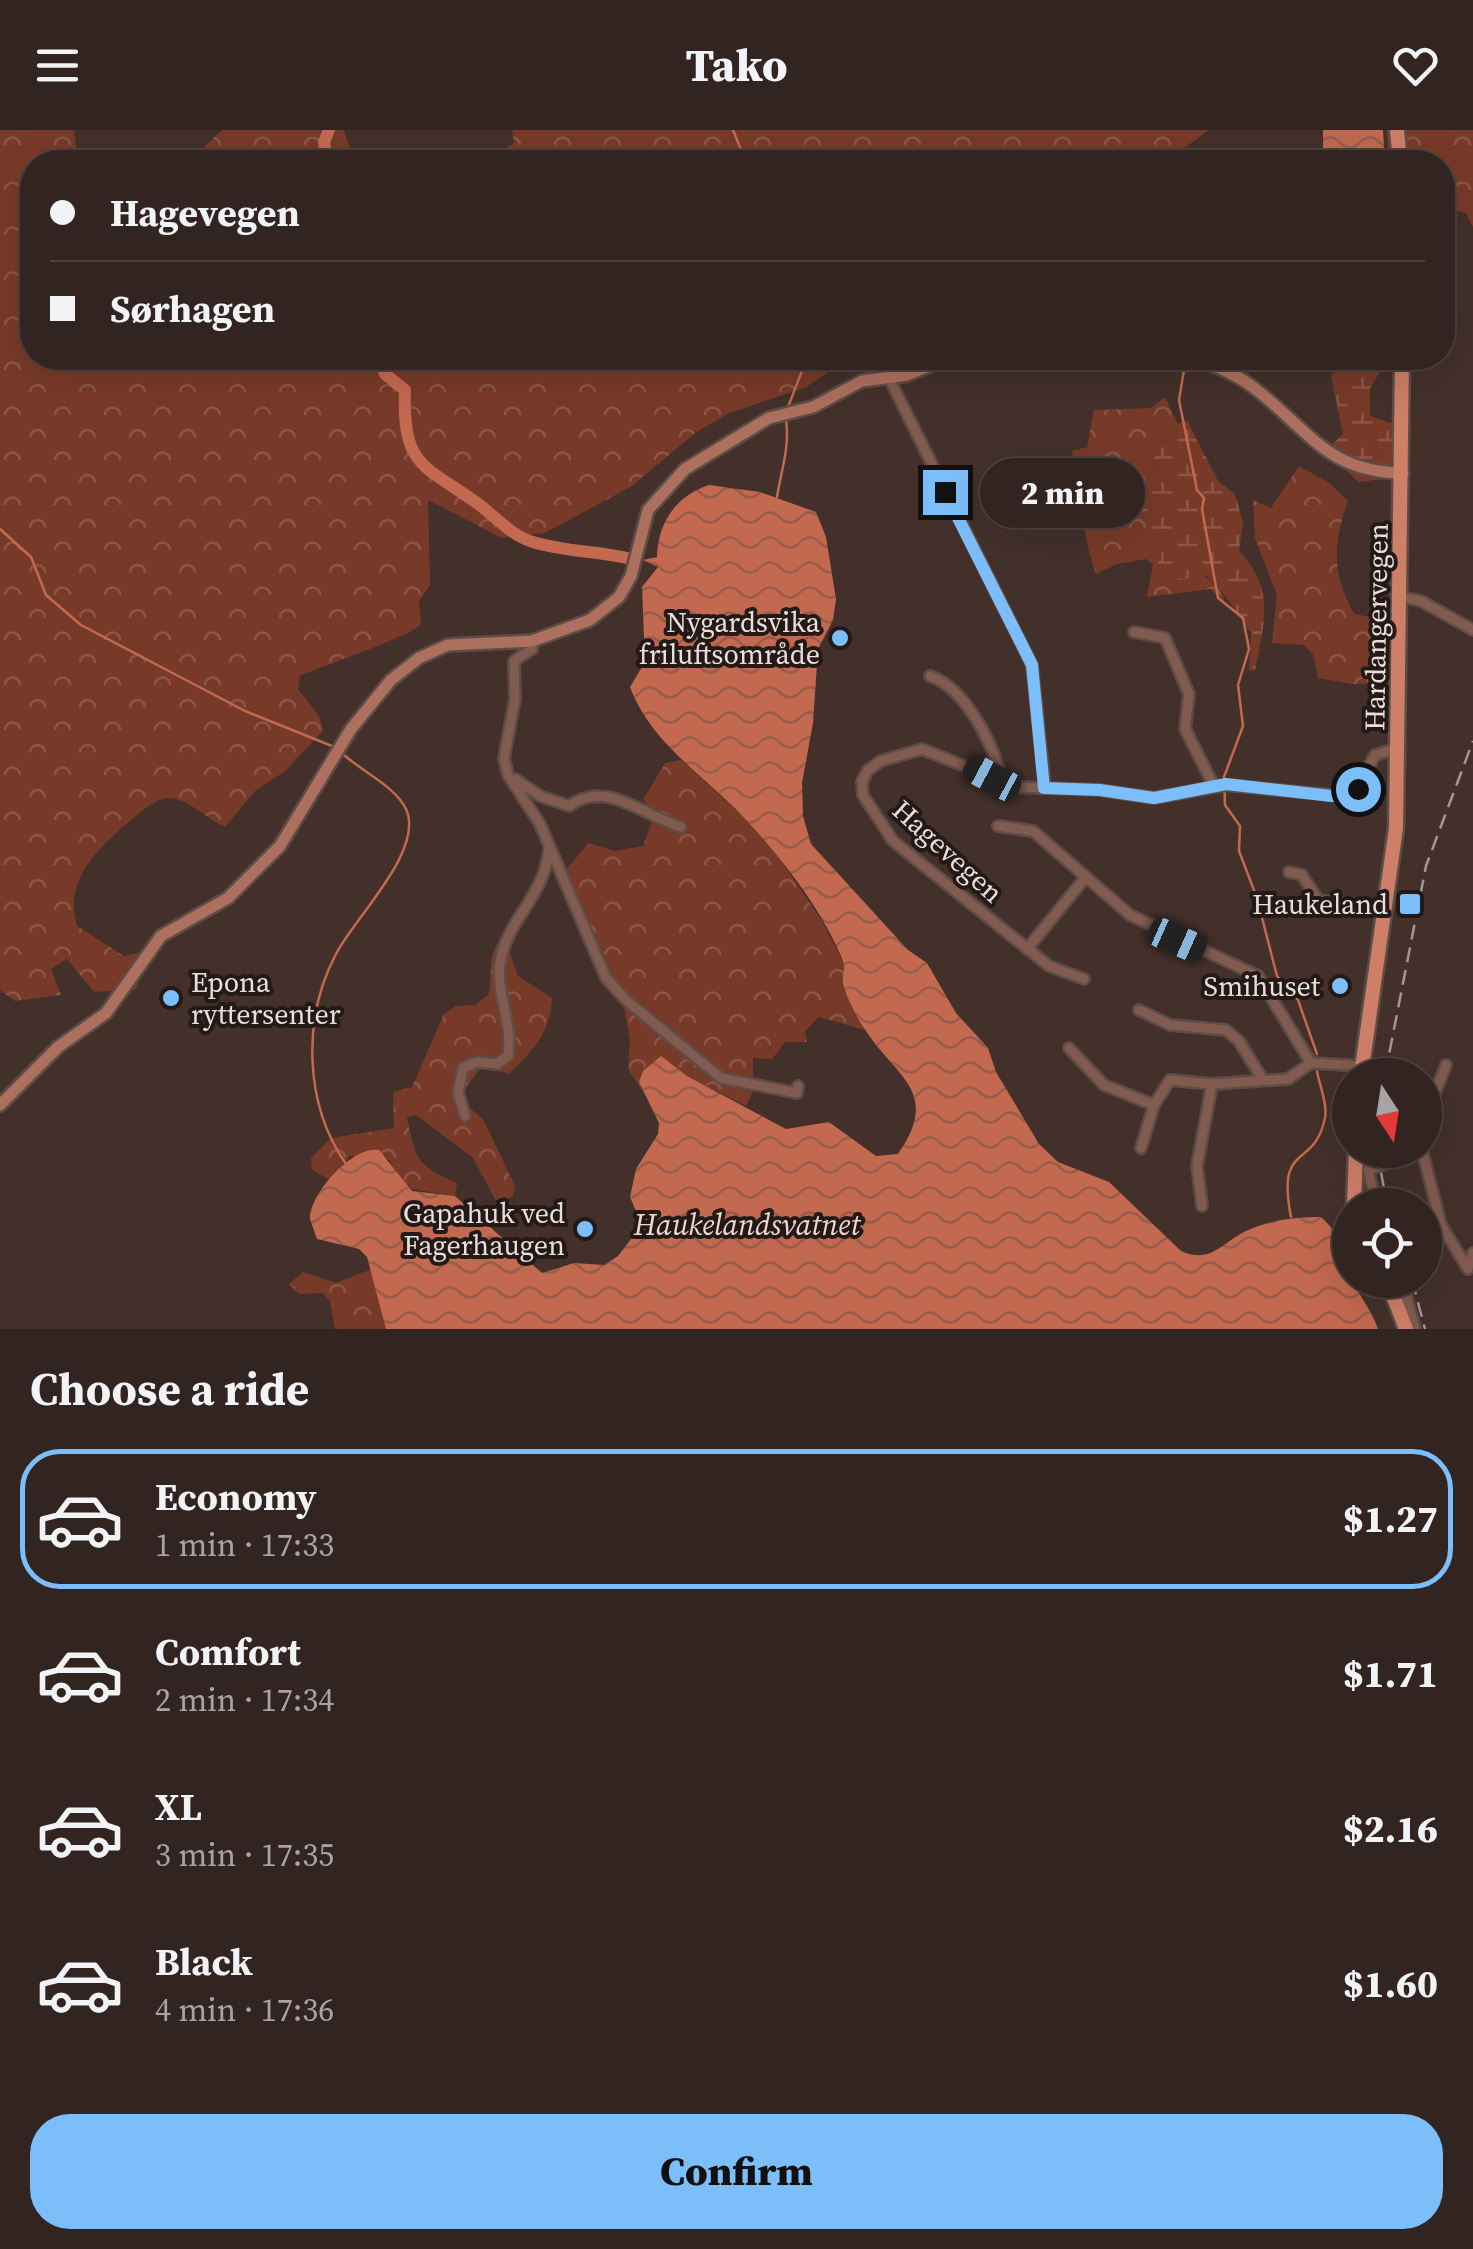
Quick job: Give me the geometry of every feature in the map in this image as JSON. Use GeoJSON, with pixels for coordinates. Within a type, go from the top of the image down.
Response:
{"type":"FeatureCollection","features":[{"type":"Feature","properties":{"kind":"main road"},"geometry":{"type":"LineString","coordinates":[[0,1105],[58,1048],[106,1014],[161,936],[228,898],[280,846],[330,760],[391,680],[419,658],[448,645],[532,642],[590,620],[620,597],[632,576],[648,510],[685,468],[769,418],[813,406],[862,381],[913,370]]}},
{"type":"Feature","properties":{"kind":"main road"},"geometry":{"type":"LineString","coordinates":[[1220,370],[1249,384],[1340,460],[1372,472],[1403,472]]}},
{"type":"Feature","properties":{"kind":"main road","name":"Hardangervegen"},"geometry":{"type":"LineString","coordinates":[[1364,1058],[1396,841],[1402,370]]}},
{"type":"Feature","properties":{"kind":"main road"},"geometry":{"type":"LineString","coordinates":[[1394,1298],[1406,1329]]}},
{"type":"Feature","properties":{"kind":"street"},"geometry":{"type":"LineString","coordinates":[[889,378],[1032,665],[1044,788]]}},
{"type":"Feature","properties":{"kind":"street"},"geometry":{"type":"LineString","coordinates":[[1402,597],[1421,601],[1473,630]]}},
{"type":"Feature","properties":{"kind":"street"},"geometry":{"type":"LineString","coordinates":[[1134,632],[1161,636],[1169,647],[1188,694],[1185,729],[1220,785]]}},
{"type":"Feature","properties":{"kind":"street"},"geometry":{"type":"LineString","coordinates":[[532,642],[532,649],[514,661],[512,669],[515,699],[504,758],[508,775],[549,846],[585,934],[616,991],[722,1078],[780,1093],[797,1093],[798,1086]]}},
{"type":"Feature","properties":{"kind":"street"},"geometry":{"type":"LineString","coordinates":[[930,676],[952,689],[977,724],[1002,784]]}},
{"type":"Feature","properties":{"kind":"street","name":"Hagevegen"},"geometry":{"type":"LineString","coordinates":[[1084,979],[1062,974],[1027,950],[893,841],[872,815],[862,788],[864,776],[874,764],[922,749],[947,756],[1002,784],[1100,790],[1154,798],[1220,785],[1342,796],[1358,789],[1375,754],[1398,748]]}},
{"type":"Feature","properties":{"kind":"street"},"geometry":{"type":"LineString","coordinates":[[508,775],[540,796],[568,806],[586,793],[600,793],[681,827]]}},
{"type":"Feature","properties":{"kind":"street"},"geometry":{"type":"LineString","coordinates":[[998,826],[1033,831],[1145,924],[1258,976],[1311,1063],[1332,1066]]}},
{"type":"Feature","properties":{"kind":"street"},"geometry":{"type":"LineString","coordinates":[[464,1116],[458,1092],[463,1068],[477,1062],[497,1064],[508,1056],[511,1033],[500,963],[511,934],[541,888],[549,846]]}},
{"type":"Feature","properties":{"kind":"street"},"geometry":{"type":"LineString","coordinates":[[1289,872],[1302,874],[1318,900],[1386,908]]}},
{"type":"Feature","properties":{"kind":"street"},"geometry":{"type":"LineString","coordinates":[[1027,950],[1085,878]]}},
{"type":"Feature","properties":{"kind":"street"},"geometry":{"type":"LineString","coordinates":[[1138,1010],[1170,1025],[1226,1030],[1239,1041],[1264,1080]]}},
{"type":"Feature","properties":{"kind":"street"},"geometry":{"type":"LineString","coordinates":[[1069,1048],[1104,1085],[1154,1105]]}},
{"type":"Feature","properties":{"kind":"street"},"geometry":{"type":"LineString","coordinates":[[1141,1148],[1154,1105],[1170,1080],[1212,1084],[1294,1078],[1311,1063]]}},
{"type":"Feature","properties":{"kind":"street"},"geometry":{"type":"LineString","coordinates":[[1442,1076],[1446,1066]]}},
{"type":"Feature","properties":{"kind":"street"},"geometry":{"type":"LineString","coordinates":[[1202,1206],[1197,1166],[1212,1084]]}},
{"type":"Feature","properties":{"kind":"street"},"geometry":{"type":"LineString","coordinates":[[1373,1188],[1368,1170],[1374,1168]]}},
{"type":"Feature","properties":{"kind":"street"},"geometry":{"type":"LineString","coordinates":[[1427,1168],[1441,1225],[1468,1269],[1473,1253]]}},
{"type":"Feature","properties":{"kind":"street"},"geometry":{"type":"LineString","coordinates":[[1407,1298],[1415,1329]]}},
{"type":"Feature","properties":{"kind":"green space"},"geometry":{"type":"Polygon","coordinates":[[[0,130],[74,130],[76,150],[20,150],[20,370],[831,370],[806,387],[727,414],[695,433],[632,486],[545,533],[502,538],[428,500],[430,585],[419,601],[421,624],[385,643],[300,676],[298,689],[319,716],[323,731],[284,772],[256,790],[225,827],[176,799],[159,800],[118,831],[79,879],[74,909],[77,926],[124,956],[147,951],[136,989],[94,992],[67,959],[51,969],[61,995],[15,1001],[0,990],[0,130]]]}},
{"type":"Feature","properties":{"kind":"green space"},"geometry":{"type":"Polygon","coordinates":[[[222,130],[344,130],[350,150],[201,150],[222,130]]]}},
{"type":"Feature","properties":{"kind":"green space"},"geometry":{"type":"Polygon","coordinates":[[[512,130],[1209,130],[1182,150],[503,150],[514,143],[512,130]]]}},
{"type":"Feature","properties":{"kind":"green space"},"geometry":{"type":"Polygon","coordinates":[[[1387,130],[1473,130],[1473,227],[1466,213],[1455,210],[1455,150],[1388,150],[1387,130]]]}},
{"type":"Feature","properties":{"kind":"green space"},"geometry":{"type":"Polygon","coordinates":[[[1336,370],[1381,370],[1370,388],[1370,416],[1394,424],[1390,478],[1359,482],[1325,451],[1343,434],[1331,376],[1336,370]]]}},
{"type":"Feature","properties":{"kind":"green space"},"geometry":{"type":"Polygon","coordinates":[[[1165,397],[1178,424],[1175,439],[1155,442],[1154,484],[1140,506],[1158,564],[1208,578],[1225,603],[1210,589],[1147,597],[1153,565],[1146,559],[1117,564],[1096,574],[1091,559],[1072,451],[1087,447],[1094,410],[1151,408],[1165,397]]]}},
{"type":"Feature","properties":{"kind":"green space"},"geometry":{"type":"Polygon","coordinates":[[[1187,420],[1218,481],[1235,494],[1243,523],[1239,551],[1251,565],[1263,593],[1264,622],[1255,671],[1249,670],[1251,633],[1235,610],[1207,576],[1170,581],[1158,564],[1140,506],[1154,484],[1155,442],[1175,439],[1178,424],[1187,420]]]}},
{"type":"Feature","properties":{"kind":"green space"},"geometry":{"type":"Polygon","coordinates":[[[1299,466],[1329,483],[1348,501],[1337,545],[1341,584],[1354,614],[1391,621],[1391,683],[1352,684],[1318,678],[1313,654],[1304,645],[1272,643],[1277,596],[1255,538],[1253,500],[1271,508],[1299,466]]]}},
{"type":"Feature","properties":{"kind":"green space"},"geometry":{"type":"Polygon","coordinates":[[[681,760],[746,819],[782,862],[822,921],[845,966],[843,983],[865,1030],[819,1017],[805,1031],[807,1042],[785,1042],[772,1059],[753,1058],[753,1091],[746,1106],[687,1076],[661,1057],[639,1082],[645,1095],[628,1069],[630,1039],[623,1003],[607,983],[554,863],[568,868],[588,843],[615,851],[643,846],[656,812],[643,800],[665,763],[681,760]]]}},
{"type":"Feature","properties":{"kind":"green space"},"geometry":{"type":"Polygon","coordinates":[[[503,933],[518,976],[552,998],[548,1022],[526,1057],[509,1074],[488,1068],[479,1070],[464,1090],[467,1106],[483,1119],[515,1186],[513,1196],[501,1203],[495,1199],[473,1158],[416,1115],[407,1117],[416,1152],[426,1166],[457,1183],[455,1196],[406,1188],[389,1160],[350,1156],[329,1180],[312,1169],[311,1158],[331,1138],[394,1128],[393,1092],[412,1087],[444,1014],[456,1006],[475,1005],[489,994],[492,955],[503,933]]]}},
{"type":"Feature","properties":{"kind":"green space"},"geometry":{"type":"Polygon","coordinates":[[[372,1269],[386,1329],[335,1329],[330,1301],[323,1293],[299,1294],[289,1284],[303,1272],[336,1283],[372,1269]]]}},
{"type":"Feature","properties":{"kind":"water"},"geometry":{"type":"Polygon","coordinates":[[[1323,130],[1383,130],[1384,150],[1323,150],[1323,130]]]}},
{"type":"Feature","properties":{"kind":"water","name":"Haukelandsvatnet"},"geometry":{"type":"Polygon","coordinates":[[[709,485],[760,492],[816,512],[826,537],[836,599],[833,620],[818,649],[813,723],[802,783],[803,816],[811,844],[908,950],[927,963],[956,1013],[988,1048],[996,1072],[1039,1144],[1058,1162],[1109,1182],[1181,1251],[1191,1254],[1208,1254],[1262,1225],[1321,1217],[1332,1230],[1332,1298],[1362,1298],[1378,1329],[386,1329],[367,1257],[359,1249],[317,1239],[310,1219],[325,1184],[346,1163],[369,1150],[379,1150],[412,1191],[455,1196],[542,1273],[574,1263],[604,1265],[618,1256],[642,1225],[630,1197],[636,1169],[658,1134],[659,1123],[639,1082],[643,1071],[661,1056],[687,1076],[786,1129],[829,1122],[876,1156],[898,1154],[910,1133],[916,1115],[910,1087],[856,1015],[843,983],[843,961],[814,906],[749,823],[652,727],[630,687],[645,662],[642,587],[658,567],[643,560],[657,557],[665,522],[678,503],[709,485]]]}},
{"type":"Feature","properties":{"kind":"waterway"},"geometry":{"type":"LineString","coordinates":[[325,150],[329,130]]}},
{"type":"Feature","properties":{"kind":"waterway"},"geometry":{"type":"LineString","coordinates":[[733,130],[741,150]]}},
{"type":"Feature","properties":{"kind":"waterway"},"geometry":{"type":"LineString","coordinates":[[384,370],[405,390],[412,450],[430,471],[525,539],[631,559]]}},
{"type":"Feature","properties":{"kind":"waterway"},"geometry":{"type":"LineString","coordinates":[[788,407],[802,370]]}},
{"type":"Feature","properties":{"kind":"waterway"},"geometry":{"type":"LineString","coordinates":[[1184,370],[1179,400],[1197,490],[1204,498],[1202,509],[1218,598],[1243,618],[1249,649],[1238,685],[1243,726],[1224,777],[1225,805],[1240,826],[1239,851],[1257,898],[1277,976],[1298,1000],[1317,1054]]}},
{"type":"Feature","properties":{"kind":"waterway"},"geometry":{"type":"LineString","coordinates":[[777,497],[786,449],[786,420]]}},
{"type":"Feature","properties":{"kind":"waterway"},"geometry":{"type":"LineString","coordinates":[[0,529],[31,557],[46,595],[81,625],[245,711],[332,746]]}},
{"type":"Feature","properties":{"kind":"waterway"},"geometry":{"type":"LineString","coordinates":[[343,754],[394,793],[406,809],[409,825],[397,863],[336,954],[317,1005],[312,1060],[315,1088],[332,1140],[346,1164]]}},
{"type":"Feature","properties":{"kind":"waterway"},"geometry":{"type":"LineString","coordinates":[[1291,1217],[1288,1176],[1320,1134],[1326,1113],[1317,1071]]}},
{"type":"Feature","properties":{"kind":"railway"},"geometry":{"type":"LineString","coordinates":[[1388,1058],[1426,866],[1473,741]]}},
{"type":"Feature","properties":{"kind":"railway"},"geometry":{"type":"LineString","coordinates":[[1380,1168],[1384,1188]]}},
{"type":"Feature","properties":{"kind":"railway"},"geometry":{"type":"LineString","coordinates":[[1417,1298],[1425,1329]]}},
{"type":"Feature","properties":{"kind":"place","name":"Nygardsvika friluftsområde"},"geometry":{"type":"Point","coordinates":[840,638]}},
{"type":"Feature","properties":{"kind":"place","name":"Haukeland"},"geometry":{"type":"Point","coordinates":[1410,904]}},
{"type":"Feature","properties":{"kind":"place","name":"Smihuset"},"geometry":{"type":"Point","coordinates":[1340,986]}},
{"type":"Feature","properties":{"kind":"place","name":"Epona ryttersenter"},"geometry":{"type":"Point","coordinates":[171,998]}},
{"type":"Feature","properties":{"kind":"place","name":"Gapahuk ved Fagerhaugen"},"geometry":{"type":"Point","coordinates":[585,1229]}},
{"type":"Feature","properties":{"kind":"route"},"geometry":{"type":"LineString","coordinates":[[945,492],[1032,665],[1044,788],[1100,790],[1154,798],[1226,784],[1332,796],[1358,789]]}}]}
